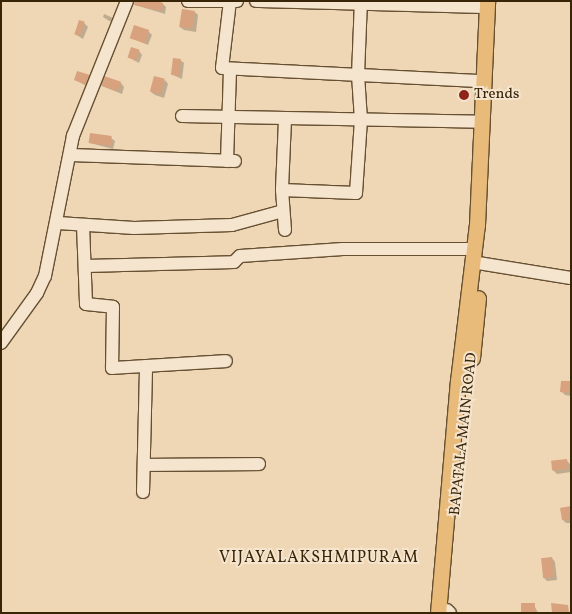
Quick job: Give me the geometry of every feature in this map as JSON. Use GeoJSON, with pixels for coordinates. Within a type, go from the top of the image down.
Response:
{"type":"FeatureCollection","features":[{"type":"Feature","properties":{"kind":"main road","name":"BAPATALA MAIN ROAD"},"geometry":{"type":"LineString","coordinates":[[446,612],[458,381],[475,257],[487,4]]}},
{"type":"Feature","properties":{"kind":"main road","name":"BAPATALA MAIN ROAD"},"geometry":{"type":"LineString","coordinates":[[446,612],[466,388],[476,325],[475,257]]}},
{"type":"Feature","properties":{"kind":"street"},"geometry":{"type":"LineString","coordinates":[[1,342],[37,293],[45,276],[80,115],[127,1]]}},
{"type":"Feature","properties":{"kind":"street"},"geometry":{"type":"LineString","coordinates":[[188,1],[237,1]]}},
{"type":"Feature","properties":{"kind":"street"},"geometry":{"type":"LineString","coordinates":[[230,1],[222,68],[483,81]]}},
{"type":"Feature","properties":{"kind":"street"},"geometry":{"type":"LineString","coordinates":[[256,1],[487,4]]}},
{"type":"Feature","properties":{"kind":"street"},"geometry":{"type":"LineString","coordinates":[[282,190],[356,194],[361,120],[358,74],[361,3]]}},
{"type":"Feature","properties":{"kind":"street"},"geometry":{"type":"LineString","coordinates":[[70,155],[231,161],[228,117],[230,69]]}},
{"type":"Feature","properties":{"kind":"street"},"geometry":{"type":"LineString","coordinates":[[182,116],[285,120],[482,122]]}},
{"type":"Feature","properties":{"kind":"street"},"geometry":{"type":"LineString","coordinates":[[285,120],[282,190],[282,211],[285,230]]}},
{"type":"Feature","properties":{"kind":"street"},"geometry":{"type":"LineString","coordinates":[[58,223],[134,228],[232,225],[282,211]]}},
{"type":"Feature","properties":{"kind":"street"},"geometry":{"type":"LineString","coordinates":[[83,224],[86,304],[113,307],[112,368],[226,361]]}},
{"type":"Feature","properties":{"kind":"street"},"geometry":{"type":"LineString","coordinates":[[86,266],[234,262],[240,256],[343,249],[475,257],[571,278]]}},
{"type":"Feature","properties":{"kind":"street"},"geometry":{"type":"LineString","coordinates":[[143,492],[146,366]]}},
{"type":"Feature","properties":{"kind":"street"},"geometry":{"type":"LineString","coordinates":[[144,465],[259,464]]}},
{"type":"Feature","properties":{"kind":"building"},"geometry":{"type":"Polygon","coordinates":[[[135,1],[157,1],[163,3],[161,11],[134,5],[135,1]]]}},
{"type":"Feature","properties":{"kind":"building"},"geometry":{"type":"Polygon","coordinates":[[[182,9],[195,11],[192,29],[179,27],[182,9]]]}},
{"type":"Feature","properties":{"kind":"building"},"geometry":{"type":"Polygon","coordinates":[[[79,20],[85,22],[80,36],[74,34],[79,20]]]}},
{"type":"Feature","properties":{"kind":"building"},"geometry":{"type":"Polygon","coordinates":[[[134,25],[149,30],[145,43],[130,38],[134,25]]]}},
{"type":"Feature","properties":{"kind":"building"},"geometry":{"type":"Polygon","coordinates":[[[131,47],[140,50],[136,60],[128,57],[131,47]]]}},
{"type":"Feature","properties":{"kind":"building"},"geometry":{"type":"Polygon","coordinates":[[[173,58],[181,59],[179,76],[171,75],[173,58]]]}},
{"type":"Feature","properties":{"kind":"building"},"geometry":{"type":"Polygon","coordinates":[[[77,71],[90,75],[86,85],[74,80],[77,71]]]}},
{"type":"Feature","properties":{"kind":"building"},"geometry":{"type":"Polygon","coordinates":[[[104,76],[121,82],[118,91],[101,85],[104,76]]]}},
{"type":"Feature","properties":{"kind":"building"},"geometry":{"type":"Polygon","coordinates":[[[154,76],[165,79],[160,94],[150,91],[154,76]]]}},
{"type":"Feature","properties":{"kind":"building"},"geometry":{"type":"Polygon","coordinates":[[[90,133],[112,136],[110,146],[89,143],[90,133]]]}},
{"type":"Feature","properties":{"kind":"building"},"geometry":{"type":"Polygon","coordinates":[[[561,381],[571,381],[571,393],[560,392],[561,381]]]}},
{"type":"Feature","properties":{"kind":"building"},"geometry":{"type":"Polygon","coordinates":[[[567,459],[568,469],[552,471],[551,461],[567,459]]]}},
{"type":"Feature","properties":{"kind":"building"},"geometry":{"type":"Polygon","coordinates":[[[571,506],[571,519],[562,520],[560,508],[571,506]]]}},
{"type":"Feature","properties":{"kind":"building"},"geometry":{"type":"Polygon","coordinates":[[[552,557],[554,577],[543,578],[541,558],[552,557]]]}},
{"type":"Feature","properties":{"kind":"building"},"geometry":{"type":"Polygon","coordinates":[[[521,603],[535,603],[535,613],[521,613],[521,603]]]}},
{"type":"Feature","properties":{"kind":"building"},"geometry":{"type":"Polygon","coordinates":[[[551,603],[568,605],[569,613],[552,613],[551,603]]]}},
{"type":"Feature","properties":{"kind":"place","name":"Trends"},"geometry":{"type":"Point","coordinates":[464,95]}},
{"type":"Feature","properties":{"kind":"district","name":"VIJAYALAKSHMIPURAM"},"geometry":{"type":"Point","coordinates":[319,558]}}]}
